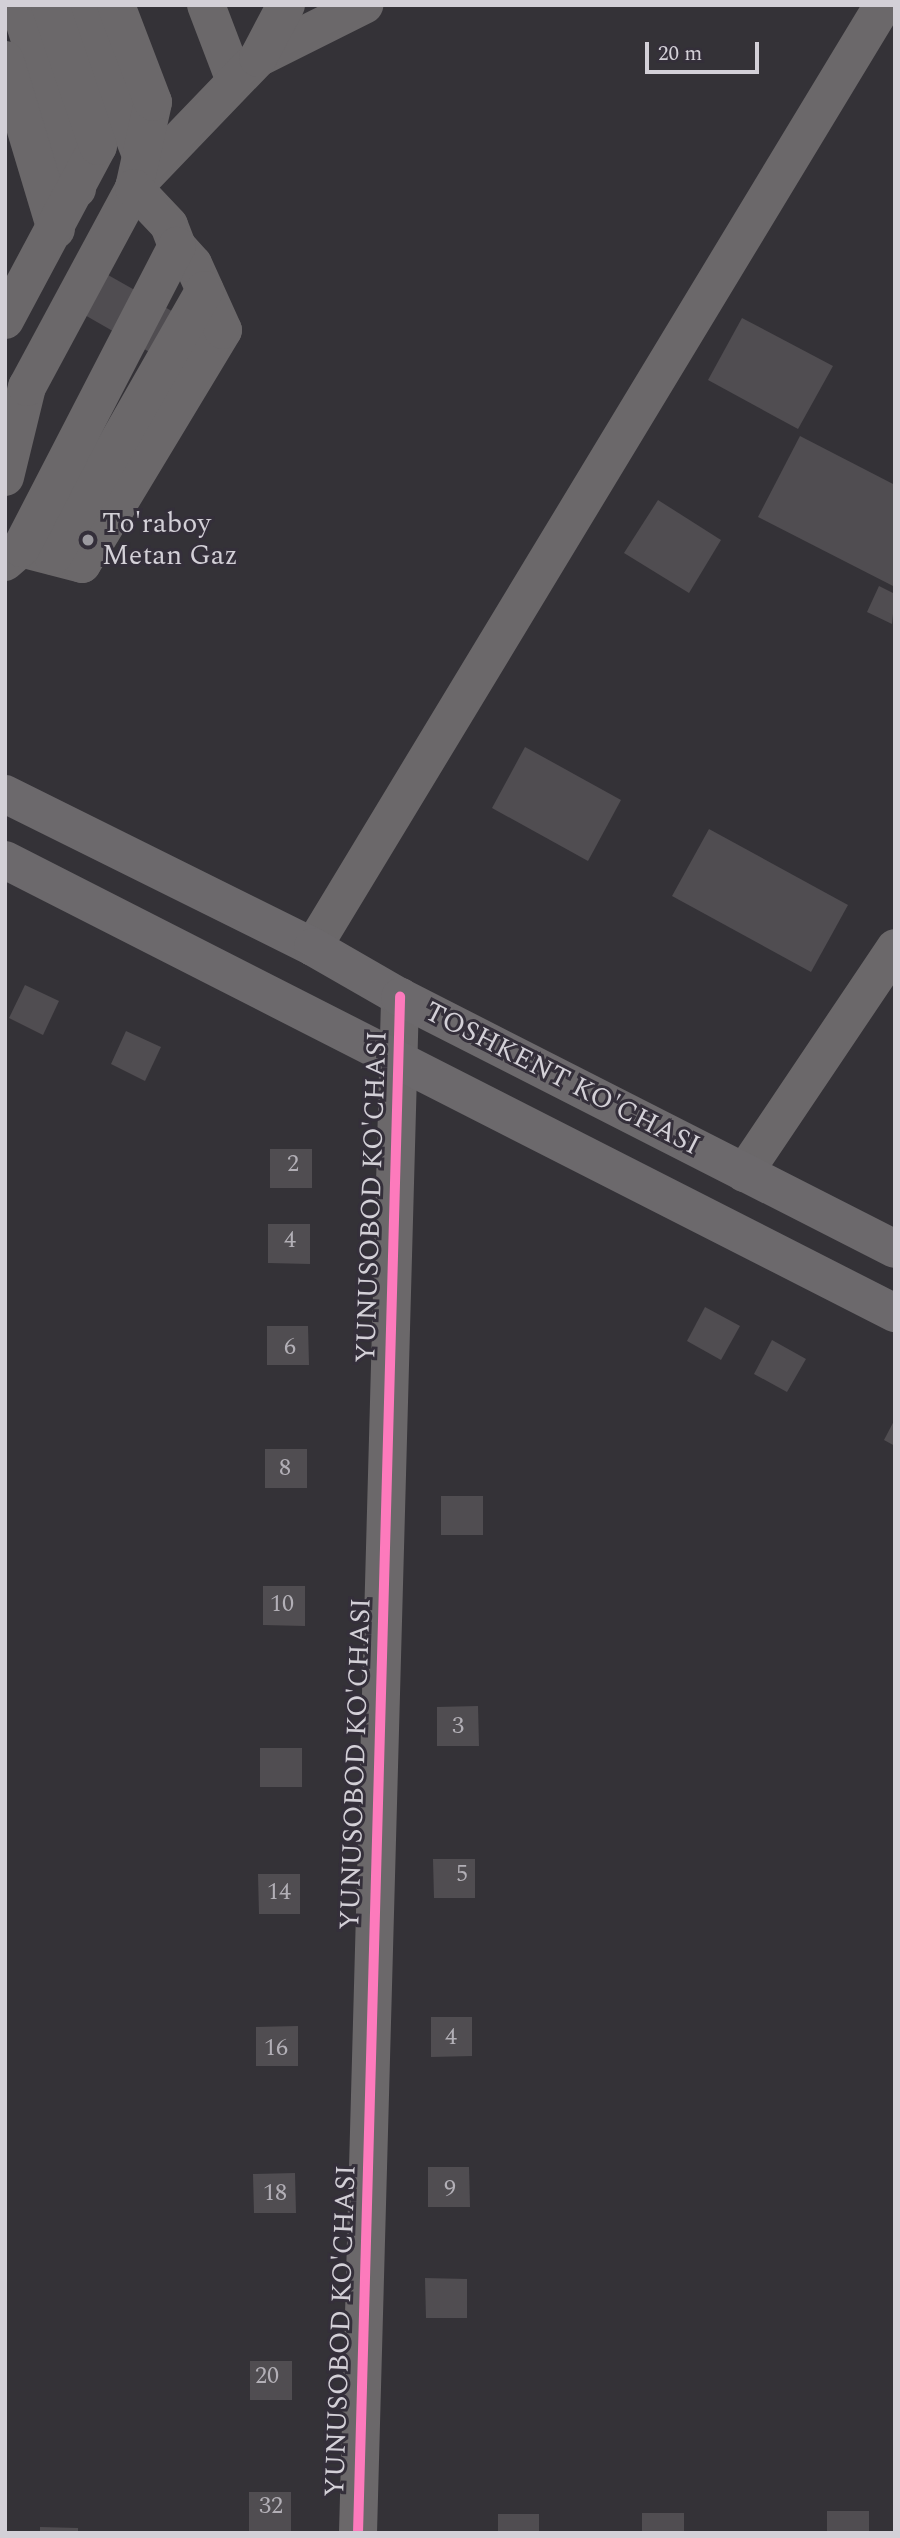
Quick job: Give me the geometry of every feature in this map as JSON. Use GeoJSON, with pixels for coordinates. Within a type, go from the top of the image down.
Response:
{"type":"FeatureCollection","features":[{"type":"Feature","properties":{"kind":"main road","name":"TOSHKENT KO'CHASI"},"geometry":{"type":"LineString","coordinates":[[5,794],[313,947],[400,997],[895,1249]]}},
{"type":"Feature","properties":{"kind":"main road","name":"TOSHKENT KO'CHASI"},"geometry":{"type":"LineString","coordinates":[[5,860],[895,1313]]}},
{"type":"Feature","properties":{"kind":"street"},"geometry":{"type":"LineString","coordinates":[[19,5],[49,231]]}},
{"type":"Feature","properties":{"kind":"street"},"geometry":{"type":"LineString","coordinates":[[11,311],[49,231],[98,146],[50,5]]}},
{"type":"Feature","properties":{"kind":"street"},"geometry":{"type":"LineString","coordinates":[[83,5],[137,171],[192,267]]}},
{"type":"Feature","properties":{"kind":"street"},"geometry":{"type":"LineString","coordinates":[[49,231],[137,171],[153,102],[116,5]]}},
{"type":"Feature","properties":{"kind":"street"},"geometry":{"type":"LineString","coordinates":[[5,477],[27,387],[137,171],[224,33],[261,5]]}},
{"type":"Feature","properties":{"kind":"street"},"geometry":{"type":"LineString","coordinates":[[313,947],[883,5]]}},
{"type":"Feature","properties":{"kind":"street"},"geometry":{"type":"LineString","coordinates":[[224,33],[326,12]]}},
{"type":"Feature","properties":{"kind":"street"},"geometry":{"type":"LineString","coordinates":[[5,60],[49,231]]}},
{"type":"Feature","properties":{"kind":"street"},"geometry":{"type":"LineString","coordinates":[[5,150],[49,231]]}},
{"type":"Feature","properties":{"kind":"street"},"geometry":{"type":"LineString","coordinates":[[37,555],[26,506],[192,267]]}},
{"type":"Feature","properties":{"kind":"street"},"geometry":{"type":"LineString","coordinates":[[37,555],[192,267]]}},
{"type":"Feature","properties":{"kind":"street"},"geometry":{"type":"LineString","coordinates":[[744,1172],[895,948]]}},
{"type":"Feature","properties":{"kind":"street","name":"YUNUSOBOD KO'CHASI"},"geometry":{"type":"LineString","coordinates":[[358,2533],[400,997]]}},
{"type":"Feature","properties":{"kind":"building"},"geometry":{"type":"Polygon","coordinates":[[[101,271],[223,340],[200,381],[76,310],[101,271]]]}},
{"type":"Feature","properties":{"kind":"building"},"geometry":{"type":"Polygon","coordinates":[[[742,318],[833,366],[798,429],[708,380],[742,318]]]}},
{"type":"Feature","properties":{"kind":"building"},"geometry":{"type":"Polygon","coordinates":[[[800,436],[895,485],[895,587],[758,517],[800,436]]]}},
{"type":"Feature","properties":{"kind":"building"},"geometry":{"type":"Polygon","coordinates":[[[658,500],[721,540],[689,593],[624,553],[658,500]]]}},
{"type":"Feature","properties":{"kind":"building"},"geometry":{"type":"Polygon","coordinates":[[[879,586],[895,594],[892,624],[867,612],[879,586]]]}},
{"type":"Feature","properties":{"kind":"building"},"geometry":{"type":"Polygon","coordinates":[[[525,747],[621,800],[588,861],[492,808],[525,747]]]}},
{"type":"Feature","properties":{"kind":"building"},"geometry":{"type":"Polygon","coordinates":[[[709,829],[848,905],[811,972],[672,896],[709,829]]]}},
{"type":"Feature","properties":{"kind":"building"},"geometry":{"type":"Polygon","coordinates":[[[25,985],[59,1001],[43,1035],[9,1018],[25,985]]]}},
{"type":"Feature","properties":{"kind":"building"},"geometry":{"type":"Polygon","coordinates":[[[126,1031],[161,1047],[145,1081],[111,1064],[126,1031]]]}},
{"type":"Feature","properties":{"kind":"building"},"geometry":{"type":"Polygon","coordinates":[[[270,1149],[312,1149],[312,1188],[270,1188],[270,1149]]]}},
{"type":"Feature","properties":{"kind":"building"},"geometry":{"type":"Polygon","coordinates":[[[268,1224],[310,1224],[310,1264],[268,1263],[268,1224]]]}},
{"type":"Feature","properties":{"kind":"building"},"geometry":{"type":"Polygon","coordinates":[[[705,1307],[740,1326],[721,1360],[687,1341],[705,1307]]]}},
{"type":"Feature","properties":{"kind":"building"},"geometry":{"type":"Polygon","coordinates":[[[267,1326],[308,1326],[309,1365],[267,1365],[267,1326]]]}},
{"type":"Feature","properties":{"kind":"building"},"geometry":{"type":"Polygon","coordinates":[[[772,1340],[806,1359],[787,1392],[754,1374],[772,1340]]]}},
{"type":"Feature","properties":{"kind":"building"},"geometry":{"type":"Polygon","coordinates":[[[895,1419],[895,1446],[884,1440],[895,1419]]]}},
{"type":"Feature","properties":{"kind":"building"},"geometry":{"type":"Polygon","coordinates":[[[265,1449],[307,1449],[307,1488],[265,1488],[265,1449]]]}},
{"type":"Feature","properties":{"kind":"building"},"geometry":{"type":"Polygon","coordinates":[[[441,1496],[483,1496],[483,1535],[441,1535],[441,1496]]]}},
{"type":"Feature","properties":{"kind":"building"},"geometry":{"type":"Polygon","coordinates":[[[263,1586],[305,1586],[305,1626],[263,1625],[263,1586]]]}},
{"type":"Feature","properties":{"kind":"building"},"geometry":{"type":"Polygon","coordinates":[[[478,1706],[479,1746],[437,1746],[437,1707],[478,1706]]]}},
{"type":"Feature","properties":{"kind":"building"},"geometry":{"type":"Polygon","coordinates":[[[260,1748],[302,1748],[302,1787],[260,1787],[260,1748]]]}},
{"type":"Feature","properties":{"kind":"building"},"geometry":{"type":"Polygon","coordinates":[[[433,1859],[475,1859],[475,1898],[434,1898],[433,1859]]]}},
{"type":"Feature","properties":{"kind":"building"},"geometry":{"type":"Polygon","coordinates":[[[258,1874],[300,1874],[300,1914],[259,1914],[258,1874]]]}},
{"type":"Feature","properties":{"kind":"building"},"geometry":{"type":"Polygon","coordinates":[[[431,2017],[472,2017],[472,2056],[431,2057],[431,2017]]]}},
{"type":"Feature","properties":{"kind":"building"},"geometry":{"type":"Polygon","coordinates":[[[298,2026],[298,2066],[256,2066],[256,2027],[298,2026]]]}},
{"type":"Feature","properties":{"kind":"building"},"geometry":{"type":"Polygon","coordinates":[[[428,2167],[469,2167],[470,2207],[428,2207],[428,2167]]]}},
{"type":"Feature","properties":{"kind":"building"},"geometry":{"type":"Polygon","coordinates":[[[295,2173],[296,2213],[254,2213],[253,2174],[295,2173]]]}},
{"type":"Feature","properties":{"kind":"building"},"geometry":{"type":"Polygon","coordinates":[[[425,2278],[467,2279],[467,2318],[426,2318],[425,2278]]]}},
{"type":"Feature","properties":{"kind":"building"},"geometry":{"type":"Polygon","coordinates":[[[250,2361],[292,2361],[292,2400],[250,2400],[250,2361]]]}},
{"type":"Feature","properties":{"kind":"building"},"geometry":{"type":"Polygon","coordinates":[[[249,2492],[291,2492],[291,2532],[249,2532],[249,2492]]]}},
{"type":"Feature","properties":{"kind":"building"},"geometry":{"type":"Polygon","coordinates":[[[827,2511],[869,2511],[869,2533],[827,2533],[827,2511]]]}},
{"type":"Feature","properties":{"kind":"building"},"geometry":{"type":"Polygon","coordinates":[[[642,2513],[684,2513],[684,2533],[642,2533],[642,2513]]]}},
{"type":"Feature","properties":{"kind":"building"},"geometry":{"type":"Polygon","coordinates":[[[498,2514],[539,2514],[539,2533],[498,2533],[498,2514]]]}},
{"type":"Feature","properties":{"kind":"building"},"geometry":{"type":"Polygon","coordinates":[[[40,2527],[78,2528],[78,2533],[40,2533],[40,2527]]]}},
{"type":"Feature","properties":{"kind":"cycle path"},"geometry":{"type":"LineString","coordinates":[[358,2533],[400,997]]}},
{"type":"Feature","properties":{"kind":"place","name":"To'raboy Metan Gaz"},"geometry":{"type":"Point","coordinates":[88,540]}}]}
